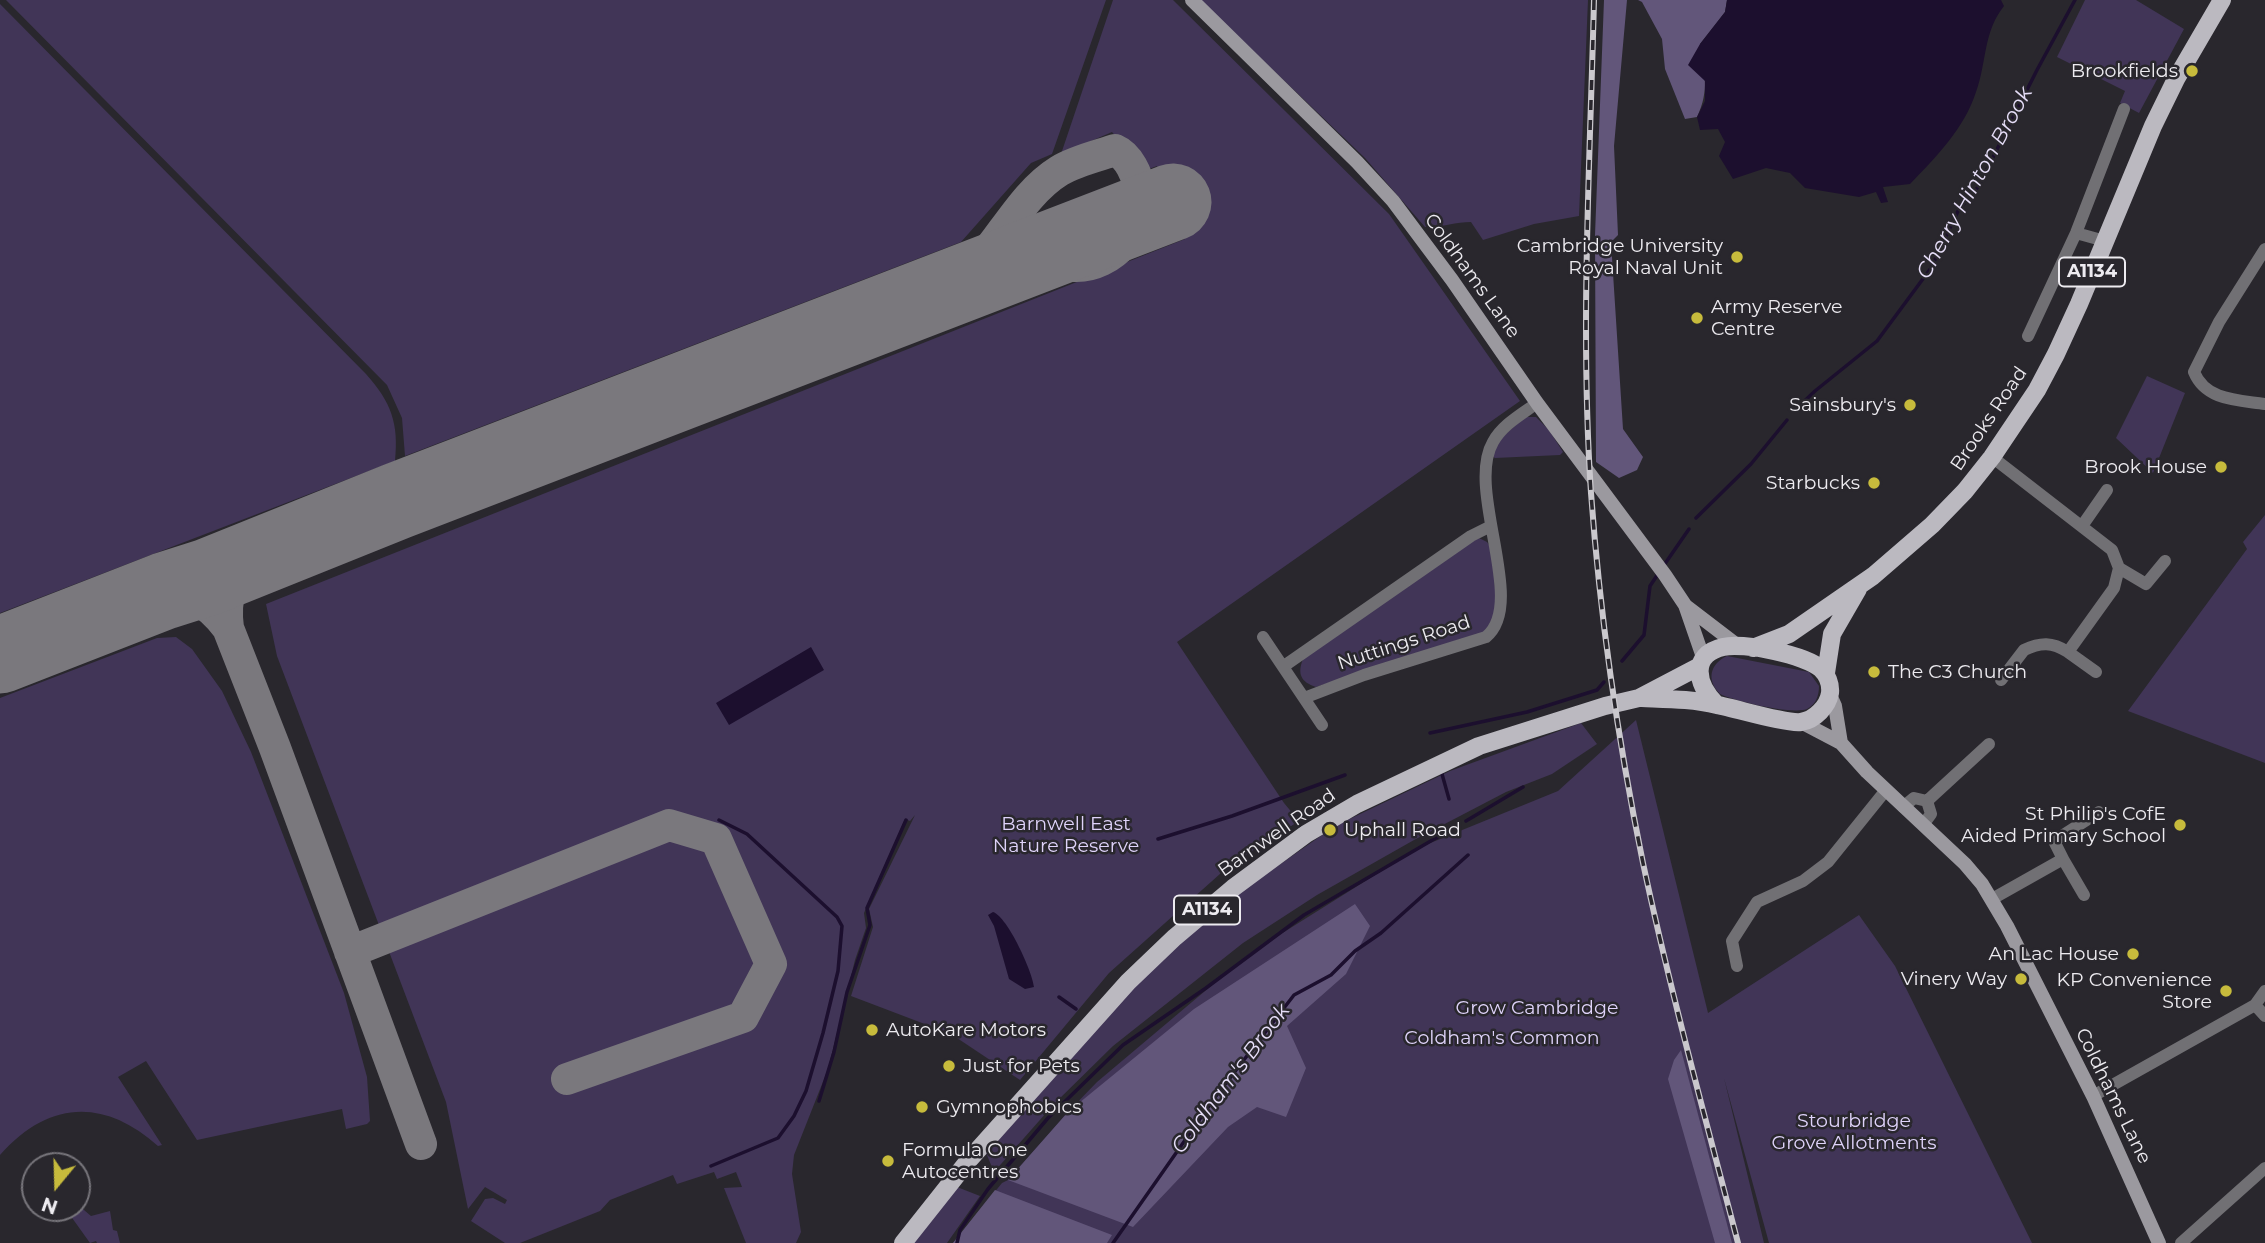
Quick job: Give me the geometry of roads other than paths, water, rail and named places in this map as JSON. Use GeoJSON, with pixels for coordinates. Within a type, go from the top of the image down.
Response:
{"type":"FeatureCollection","features":[{"type":"Feature","properties":{"kind":"main road","name":"Brooks Road"},"geometry":{"type":"LineString","coordinates":[[1745,647],[1789,634],[1831,603],[1860,586],[1932,525],[1965,491],[1992,457],[2037,390],[2067,332],[2153,126],[2182,68],[2222,0]]}},
{"type":"Feature","properties":{"kind":"main road","name":"Brooks Road"},"geometry":{"type":"LineString","coordinates":[[1826,673],[1832,634],[1860,586]]}},
{"type":"Feature","properties":{"kind":"main road","name":"A1134"},"geometry":{"type":"LineString","coordinates":[[1702,663],[1711,652],[1722,647],[1745,647]]}},
{"type":"Feature","properties":{"kind":"main road"},"geometry":{"type":"LineString","coordinates":[[1745,647],[1807,660],[1826,673]]}},
{"type":"Feature","properties":{"kind":"main road"},"geometry":{"type":"LineString","coordinates":[[1702,663],[1700,685],[1716,704]]}},
{"type":"Feature","properties":{"kind":"main road","name":"Barnwell Road"},"geometry":{"type":"LineString","coordinates":[[903,1243],[968,1161],[1128,982],[1175,937],[1233,888],[1306,834],[1357,804],[1479,746],[1605,706],[1639,698],[1702,663]]}},
{"type":"Feature","properties":{"kind":"main road","name":"A1134"},"geometry":{"type":"LineString","coordinates":[[1826,673],[1830,695]]}},
{"type":"Feature","properties":{"kind":"main road"},"geometry":{"type":"LineString","coordinates":[[1801,722],[1824,709],[1830,695]]}},
{"type":"Feature","properties":{"kind":"main road","name":"Barnwell Road"},"geometry":{"type":"LineString","coordinates":[[1639,698],[1716,704]]}},
{"type":"Feature","properties":{"kind":"main road","name":"A1134"},"geometry":{"type":"LineString","coordinates":[[1716,704],[1801,722]]}},
{"type":"Feature","properties":{"kind":"street","name":"Coldhams Lane"},"geometry":{"type":"LineString","coordinates":[[1192,0],[1380,185],[1425,243],[1685,605],[1702,663]]}},
{"type":"Feature","properties":{"kind":"street"},"geometry":{"type":"LineString","coordinates":[[2028,336],[2076,233],[2124,109]]}},
{"type":"Feature","properties":{"kind":"street"},"geometry":{"type":"LineString","coordinates":[[2076,233],[2105,241]]}},
{"type":"Feature","properties":{"kind":"street"},"geometry":{"type":"LineString","coordinates":[[2263,256],[2219,323],[2194,372],[2199,384],[2212,393],[2265,404]]}},
{"type":"Feature","properties":{"kind":"street","name":"Nuttings Road"},"geometry":{"type":"LineString","coordinates":[[1304,698],[1364,675],[1486,637],[1492,632],[1501,609],[1497,558],[1485,483],[1488,452],[1500,432],[1538,403]]}},
{"type":"Feature","properties":{"kind":"street"},"geometry":{"type":"LineString","coordinates":[[1992,457],[2112,550],[2119,568],[2114,588],[2068,652]]}},
{"type":"Feature","properties":{"kind":"street"},"geometry":{"type":"LineString","coordinates":[[2082,526],[2107,490]]}},
{"type":"Feature","properties":{"kind":"street","name":"Nuttings Road"},"geometry":{"type":"LineString","coordinates":[[1284,666],[1471,536],[1491,526]]}},
{"type":"Feature","properties":{"kind":"street"},"geometry":{"type":"LineString","coordinates":[[2119,568],[2146,583],[2165,561]]}},
{"type":"Feature","properties":{"kind":"street","name":"Coldhams Lane"},"geometry":{"type":"LineString","coordinates":[[1685,605],[1745,647]]}},
{"type":"Feature","properties":{"kind":"street"},"geometry":{"type":"LineString","coordinates":[[1263,637],[1322,725]]}},
{"type":"Feature","properties":{"kind":"street"},"geometry":{"type":"LineString","coordinates":[[2001,680],[2024,650],[2051,643],[2095,672]]}},
{"type":"Feature","properties":{"kind":"street"},"geometry":{"type":"LineString","coordinates":[[1830,695],[1835,706],[1841,743]]}},
{"type":"Feature","properties":{"kind":"street","name":"Coldhams Lane"},"geometry":{"type":"LineString","coordinates":[[1801,722],[1841,743],[1903,807],[1965,864],[1992,898],[2093,1096],[2159,1243]]}},
{"type":"Feature","properties":{"kind":"street"},"geometry":{"type":"LineString","coordinates":[[1927,801],[1989,744]]}},
{"type":"Feature","properties":{"kind":"street"},"geometry":{"type":"LineString","coordinates":[[1737,966],[1732,941],[1757,902],[1803,881],[1828,862],[1886,790]]}},
{"type":"Feature","properties":{"kind":"street"},"geometry":{"type":"LineString","coordinates":[[1903,807],[1914,798],[1927,801]]}},
{"type":"Feature","properties":{"kind":"street"},"geometry":{"type":"LineString","coordinates":[[1923,825],[1931,814],[1927,801]]}},
{"type":"Feature","properties":{"kind":"street"},"geometry":{"type":"LineString","coordinates":[[2084,895],[2054,841],[2099,812]]}},
{"type":"Feature","properties":{"kind":"street"},"geometry":{"type":"LineString","coordinates":[[1992,898],[2063,859]]}},
{"type":"Feature","properties":{"kind":"street"},"geometry":{"type":"LineString","coordinates":[[2093,1096],[2255,1005],[2265,992]]}},
{"type":"Feature","properties":{"kind":"street"},"geometry":{"type":"LineString","coordinates":[[2255,1005],[2265,1016]]}},
{"type":"Feature","properties":{"kind":"street"},"geometry":{"type":"LineString","coordinates":[[2181,1243],[2264,1172]]}},
{"type":"Feature","properties":{"kind":"waterway","name":"Cherry Hinton Brook"},"geometry":{"type":"LineString","coordinates":[[1795,410],[1877,341],[1931,268],[1958,211],[1978,187],[2075,0]]}},
{"type":"Feature","properties":{"kind":"waterway","name":"Cherry Hinton Brook"},"geometry":{"type":"LineString","coordinates":[[1696,518],[1751,464],[1787,420]]}},
{"type":"Feature","properties":{"kind":"waterway","name":"Cherry Hinton Brook"},"geometry":{"type":"LineString","coordinates":[[1662,568],[1689,529]]}},
{"type":"Feature","properties":{"kind":"waterway","name":"Cherry Hinton Brook"},"geometry":{"type":"LineString","coordinates":[[1622,661],[1644,635],[1650,586],[1658,574]]}},
{"type":"Feature","properties":{"kind":"waterway","name":"Cherry Hinton Brook"},"geometry":{"type":"LineString","coordinates":[[1430,733],[1527,712],[1597,690],[1604,682]]}},
{"type":"Feature","properties":{"kind":"waterway","name":"Cherry Hinton Brook"},"geometry":{"type":"LineString","coordinates":[[1442,774],[1449,799]]}},
{"type":"Feature","properties":{"kind":"waterway"},"geometry":{"type":"LineString","coordinates":[[1158,839],[1232,816],[1345,775]]}},
{"type":"Feature","properties":{"kind":"waterway"},"geometry":{"type":"LineString","coordinates":[[1466,821],[1523,787]]}},
{"type":"Feature","properties":{"kind":"waterway"},"geometry":{"type":"LineString","coordinates":[[711,1166],[778,1138],[794,1116],[806,1091],[823,1033],[838,971],[842,926],[837,917],[747,834],[719,820]]}},
{"type":"Feature","properties":{"kind":"waterway"},"geometry":{"type":"LineString","coordinates":[[819,1101],[834,1052],[847,992],[870,925],[867,908],[906,820]]}},
{"type":"Feature","properties":{"kind":"waterway"},"geometry":{"type":"LineString","coordinates":[[957,1243],[960,1230],[988,1189],[1048,1118],[1123,1045],[1206,988],[1304,915],[1453,828]]}},
{"type":"Feature","properties":{"kind":"waterway","name":"Coldham's Brook"},"geometry":{"type":"LineString","coordinates":[[1113,1243],[1216,1096],[1294,995],[1331,975],[1355,951],[1381,933],[1468,855]]}},
{"type":"Feature","properties":{"kind":"waterway"},"geometry":{"type":"LineString","coordinates":[[1059,997],[1076,1009]]}},
{"type":"Feature","properties":{"kind":"railway"},"geometry":{"type":"LineString","coordinates":[[1594,0],[1586,370],[1591,493],[1599,586],[1618,725],[1653,911],[1738,1243]]}},
{"type":"Feature","properties":{"kind":"place","name":"Brookfields"},"geometry":{"type":"Point","coordinates":[2192,71]}},
{"type":"Feature","properties":{"kind":"place","name":"Cambridge University Royal Naval Unit"},"geometry":{"type":"Point","coordinates":[1737,257]}},
{"type":"Feature","properties":{"kind":"place","name":"Army Reserve Centre"},"geometry":{"type":"Point","coordinates":[1697,318]}},
{"type":"Feature","properties":{"kind":"place","name":"Sainsbury's"},"geometry":{"type":"Point","coordinates":[1910,405]}},
{"type":"Feature","properties":{"kind":"place","name":"Brook House"},"geometry":{"type":"Point","coordinates":[2221,467]}},
{"type":"Feature","properties":{"kind":"place","name":"Starbucks"},"geometry":{"type":"Point","coordinates":[1874,483]}},
{"type":"Feature","properties":{"kind":"place","name":"The C3 Church"},"geometry":{"type":"Point","coordinates":[1874,672]}},
{"type":"Feature","properties":{"kind":"place","name":"St Philip's CofE Aided Primary School"},"geometry":{"type":"Point","coordinates":[2180,825]}},
{"type":"Feature","properties":{"kind":"place","name":"Uphall Road"},"geometry":{"type":"Point","coordinates":[1330,830]}},
{"type":"Feature","properties":{"kind":"place","name":"An Lac House"},"geometry":{"type":"Point","coordinates":[2133,954]}},
{"type":"Feature","properties":{"kind":"place","name":"Vinery Way"},"geometry":{"type":"Point","coordinates":[2021,979]}},
{"type":"Feature","properties":{"kind":"place","name":"KP Convenience Store"},"geometry":{"type":"Point","coordinates":[2226,991]}},
{"type":"Feature","properties":{"kind":"place","name":"AutoKare Motors"},"geometry":{"type":"Point","coordinates":[872,1030]}},
{"type":"Feature","properties":{"kind":"place","name":"Just for Pets"},"geometry":{"type":"Point","coordinates":[949,1066]}},
{"type":"Feature","properties":{"kind":"place","name":"Gymnophobics"},"geometry":{"type":"Point","coordinates":[922,1107]}},
{"type":"Feature","properties":{"kind":"place","name":"Formula One Autocentres"},"geometry":{"type":"Point","coordinates":[888,1161]}},
{"type":"Feature","properties":{"kind":"park label","name":"Barnwell East Nature Reserve"},"geometry":{"type":"Point","coordinates":[1066,835]}},
{"type":"Feature","properties":{"kind":"park label","name":"Grow Cambridge"},"geometry":{"type":"Point","coordinates":[1537,1008]}},
{"type":"Feature","properties":{"kind":"park label","name":"Coldham's Common"},"geometry":{"type":"Point","coordinates":[1502,1038]}},
{"type":"Feature","properties":{"kind":"park label","name":"Stourbridge Grove Allotments"},"geometry":{"type":"Point","coordinates":[1854,1132]}}]}
